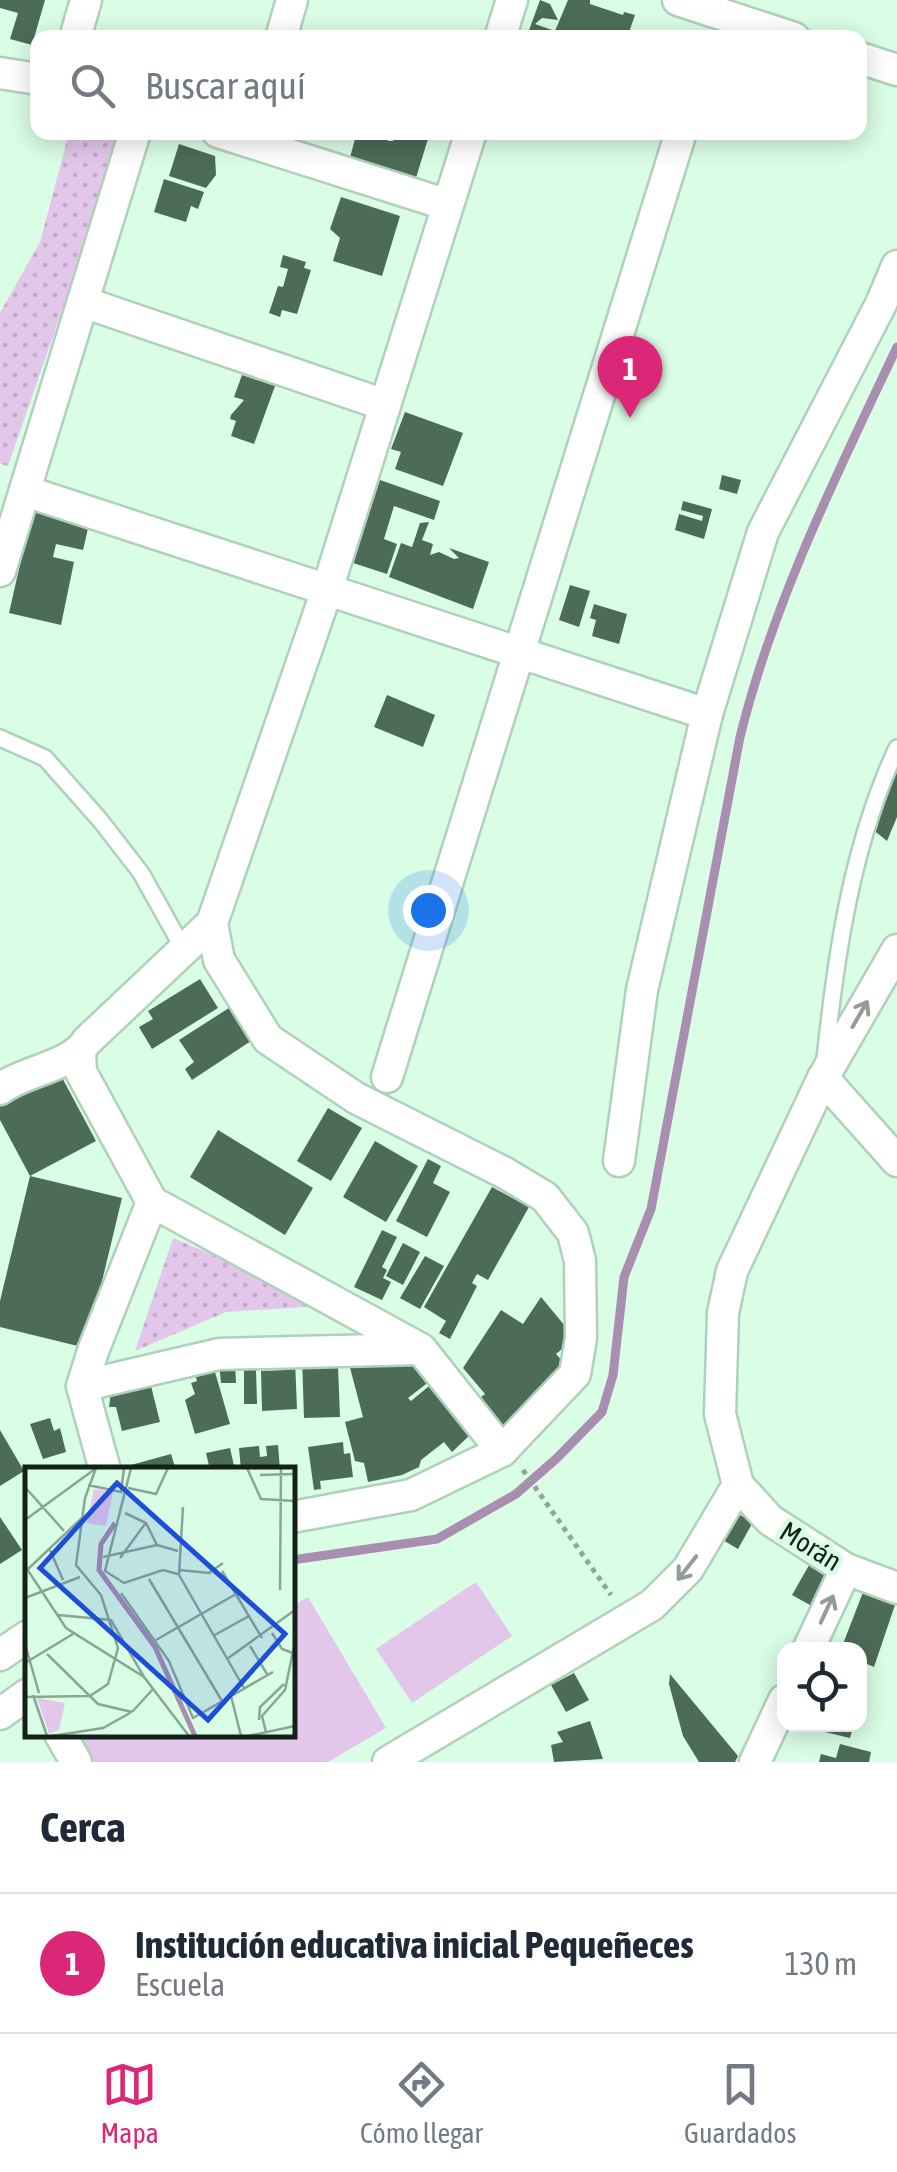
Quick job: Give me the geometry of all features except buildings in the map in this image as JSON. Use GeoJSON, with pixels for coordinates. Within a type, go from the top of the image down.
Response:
{"type":"FeatureCollection","features":[{"type":"Feature","properties":{"kind":"street"},"geometry":{"type":"LineString","coordinates":[[77,30],[86,0]]}},
{"type":"Feature","properties":{"kind":"street"},"geometry":{"type":"LineString","coordinates":[[283,30],[292,0]]}},
{"type":"Feature","properties":{"kind":"street"},"geometry":{"type":"LineString","coordinates":[[503,30],[512,0]]}},
{"type":"Feature","properties":{"kind":"street"},"geometry":{"type":"LineString","coordinates":[[678,0],[714,25],[745,30]]}},
{"type":"Feature","properties":{"kind":"street"},"geometry":{"type":"LineString","coordinates":[[867,60],[897,70]]}},
{"type":"Feature","properties":{"kind":"street"},"geometry":{"type":"LineString","coordinates":[[0,72],[30,78]]}},
{"type":"Feature","properties":{"kind":"street"},"geometry":{"type":"LineString","coordinates":[[0,571],[132,140]]}},
{"type":"Feature","properties":{"kind":"street"},"geometry":{"type":"LineString","coordinates":[[257,140],[448,205]]}},
{"type":"Feature","properties":{"kind":"street"},"geometry":{"type":"LineString","coordinates":[[468,140],[327,590],[212,923],[87,1041],[80,1052],[80,1072],[152,1202],[421,1350],[512,1459]]}},
{"type":"Feature","properties":{"kind":"street"},"geometry":{"type":"LineString","coordinates":[[388,1077],[679,140]]}},
{"type":"Feature","properties":{"kind":"street"},"geometry":{"type":"LineString","coordinates":[[619,1162],[642,990],[707,714],[763,532],[897,266]]}},
{"type":"Feature","properties":{"kind":"street"},"geometry":{"type":"LineString","coordinates":[[83,302],[385,405]]}},
{"type":"Feature","properties":{"kind":"street"},"geometry":{"type":"LineString","coordinates":[[25,491],[707,714]]}},
{"type":"Feature","properties":{"kind":"street"},"geometry":{"type":"LineString","coordinates":[[212,923],[219,960],[268,1039],[356,1098],[545,1197],[573,1232],[580,1261],[581,1338],[575,1374],[512,1459],[411,1495],[295,1516]]}},
{"type":"Feature","properties":{"kind":"street"},"geometry":{"type":"LineString","coordinates":[[388,1762],[652,1606],[688,1570],[738,1485],[720,1414],[723,1312],[732,1271],[822,1078],[897,950]]}},
{"type":"Feature","properties":{"kind":"street"},"geometry":{"type":"LineString","coordinates":[[0,1088],[80,1052]]}},
{"type":"Feature","properties":{"kind":"street"},"geometry":{"type":"LineString","coordinates":[[822,1078],[897,1160]]}},
{"type":"Feature","properties":{"kind":"street"},"geometry":{"type":"LineString","coordinates":[[104,1467],[82,1386],[92,1350],[152,1202]]}},
{"type":"Feature","properties":{"kind":"street"},"geometry":{"type":"LineString","coordinates":[[82,1386],[220,1354],[421,1350]]}},
{"type":"Feature","properties":{"kind":"street","name":"Morán"},"geometry":{"type":"LineString","coordinates":[[738,1485],[770,1520],[846,1569],[897,1588]]}},
{"type":"Feature","properties":{"kind":"street"},"geometry":{"type":"LineString","coordinates":[[812,1642],[846,1569]]}},
{"type":"Feature","properties":{"kind":"street"},"geometry":{"type":"LineString","coordinates":[[0,1655],[25,1638]]}},
{"type":"Feature","properties":{"kind":"street"},"geometry":{"type":"LineString","coordinates":[[0,1714],[25,1696]]}},
{"type":"Feature","properties":{"kind":"street"},"geometry":{"type":"LineString","coordinates":[[755,1762],[777,1715]]}},
{"type":"Feature","properties":{"kind":"street"},"geometry":{"type":"LineString","coordinates":[[62,1737],[76,1762]]}},
{"type":"Feature","properties":{"kind":"lane"},"geometry":{"type":"LineString","coordinates":[[0,738],[45,758],[100,820],[141,873],[184,950]]}},
{"type":"Feature","properties":{"kind":"lane"},"geometry":{"type":"LineString","coordinates":[[822,1078],[851,888],[878,788],[897,748]]}},
{"type":"Feature","properties":{"kind":"path"},"geometry":{"type":"LineString","coordinates":[[512,1459],[630,1618]]}},
{"type":"Feature","properties":{"kind":"shaded area"},"geometry":{"type":"Polygon","coordinates":[[[67,140],[121,140],[8,466],[0,464],[0,313],[40,242],[67,140]]]}},
{"type":"Feature","properties":{"kind":"shaded area"},"geometry":{"type":"Polygon","coordinates":[[[173,1238],[334,1305],[226,1312],[135,1351],[173,1238]]]}},
{"type":"Feature","properties":{"kind":"shaded area"},"geometry":{"type":"Polygon","coordinates":[[[476,1582],[512,1636],[412,1703],[376,1649],[476,1582]]]}},
{"type":"Feature","properties":{"kind":"shaded area"},"geometry":{"type":"Polygon","coordinates":[[[308,1597],[386,1728],[328,1762],[93,1762],[77,1737],[295,1737],[295,1605],[308,1597]]]}},
{"type":"Feature","properties":{"kind":"waterway"},"geometry":{"type":"LineString","coordinates":[[295,1560],[437,1539],[516,1494],[602,1412],[613,1375],[624,1277],[651,1209],[740,737],[754,686],[809,538],[897,347]]}},
{"type":"Feature","properties":{"kind":"place","name":"Institución educativa inicial Pequeñeces"},"geometry":{"type":"Point","coordinates":[630,418]}}]}
